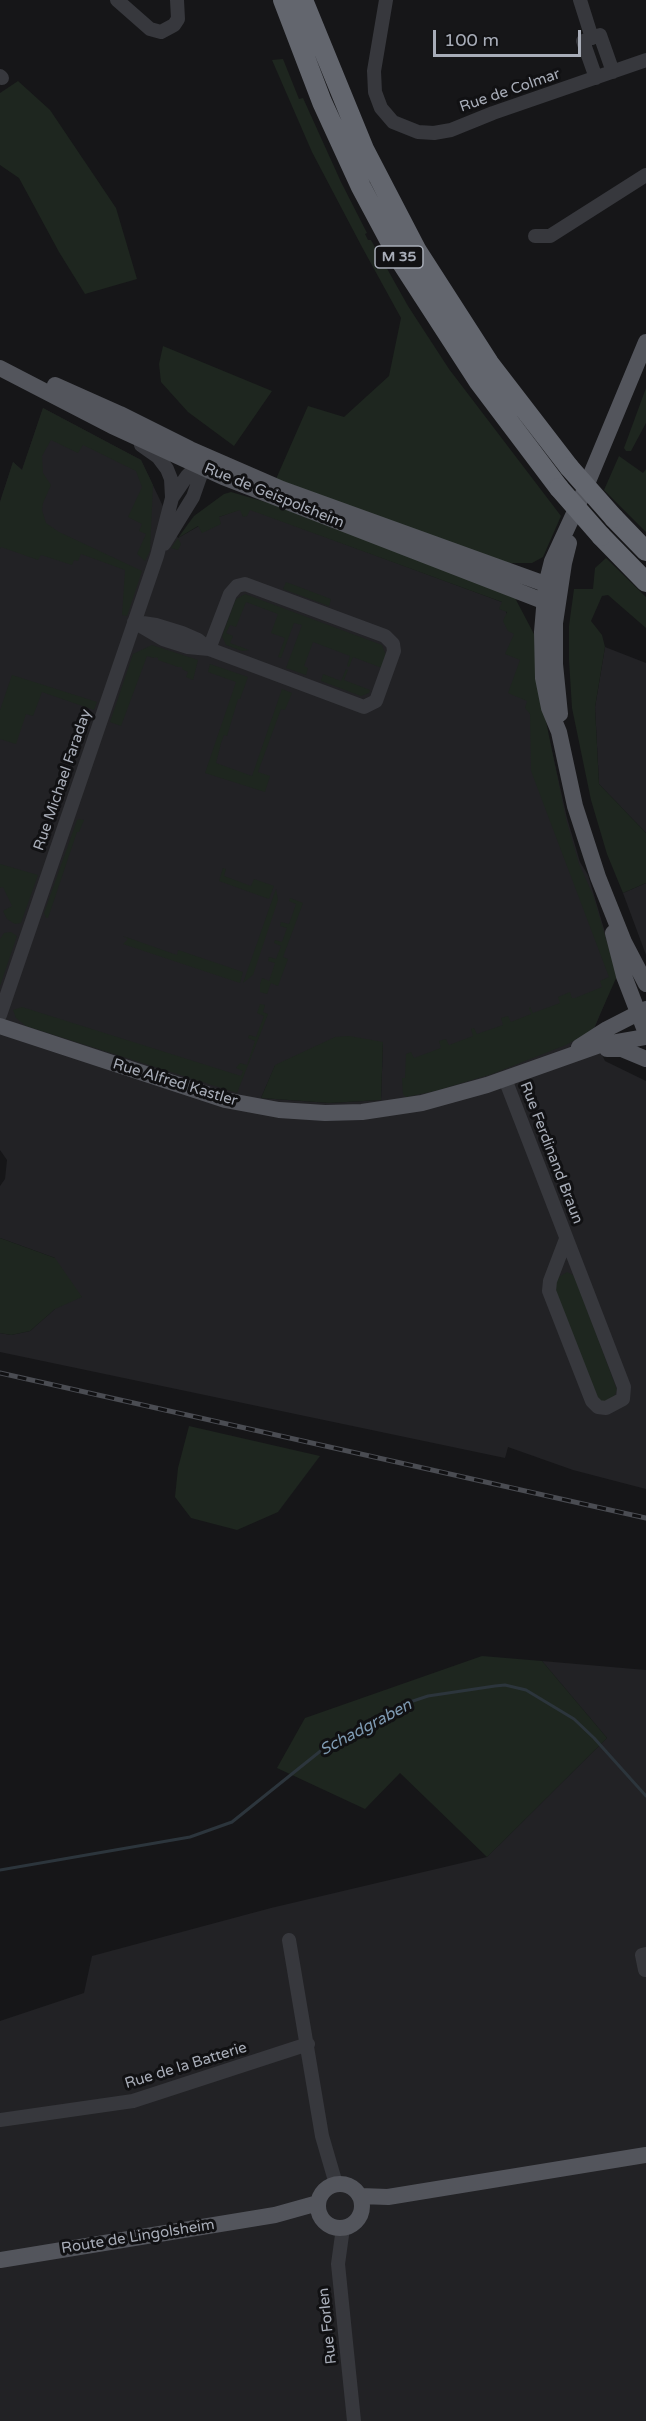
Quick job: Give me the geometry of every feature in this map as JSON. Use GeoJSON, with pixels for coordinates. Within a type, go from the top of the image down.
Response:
{"type":"FeatureCollection","features":[{"type":"Feature","properties":{"kind":"highway","name":"M 35"},"geometry":{"type":"LineString","coordinates":[[283,0],[322,102],[361,186],[400,260],[478,382],[559,488],[646,582]]}},
{"type":"Feature","properties":{"kind":"highway","name":"M 35"},"geometry":{"type":"LineString","coordinates":[[303,0],[364,148],[417,252],[489,363],[569,467],[646,551]]}},
{"type":"Feature","properties":{"kind":"main road"},"geometry":{"type":"LineString","coordinates":[[646,342],[582,496],[558,546],[543,678],[549,708],[559,732],[575,806],[630,992],[642,1010],[646,1035]]}},
{"type":"Feature","properties":{"kind":"main road","name":"Rue de Geispolsheim"},"geometry":{"type":"LineString","coordinates":[[0,363],[120,414],[224,477],[301,509],[490,579],[550,604]]}},
{"type":"Feature","properties":{"kind":"main road","name":"Rue de Geispolsheim"},"geometry":{"type":"LineString","coordinates":[[0,368],[112,426],[202,463],[282,489],[553,587]]}},
{"type":"Feature","properties":{"kind":"main road"},"geometry":{"type":"LineString","coordinates":[[598,878],[624,942],[646,984]]}},
{"type":"Feature","properties":{"kind":"main road","name":"Rue Alfred Kastler"},"geometry":{"type":"LineString","coordinates":[[564,1057],[596,1035],[642,1010]]}},
{"type":"Feature","properties":{"kind":"main road","name":"Rue Alfred Kastler"},"geometry":{"type":"LineString","coordinates":[[0,1026],[201,1094],[279,1110],[343,1113],[394,1108],[449,1096],[600,1045],[646,1035]]}},
{"type":"Feature","properties":{"kind":"main road"},"geometry":{"type":"LineString","coordinates":[[589,1050],[622,1049],[646,1059]]}},
{"type":"Feature","properties":{"kind":"main road"},"geometry":{"type":"LineString","coordinates":[[361,2203],[646,2155]]}},
{"type":"Feature","properties":{"kind":"main road"},"geometry":{"type":"LineString","coordinates":[[336,2184],[350,2186],[361,2203],[356,2222],[343,2228],[329,2226],[318,2209],[324,2190],[336,2184]]}},
{"type":"Feature","properties":{"kind":"main road","name":"Route de Lingolsheim"},"geometry":{"type":"LineString","coordinates":[[0,2260],[318,2209]]}},
{"type":"Feature","properties":{"kind":"street"},"geometry":{"type":"LineString","coordinates":[[117,0],[150,29],[161,32],[174,25],[178,19],[177,0]]}},
{"type":"Feature","properties":{"kind":"street","name":"Rue de Colmar"},"geometry":{"type":"LineString","coordinates":[[386,0],[374,71],[375,92],[381,108],[393,122],[418,132],[434,133],[451,130],[493,113],[646,60]]}},
{"type":"Feature","properties":{"kind":"street"},"geometry":{"type":"LineString","coordinates":[[580,0],[592,38]]}},
{"type":"Feature","properties":{"kind":"street"},"geometry":{"type":"LineString","coordinates":[[596,78],[583,41],[600,35],[613,72]]}},
{"type":"Feature","properties":{"kind":"street"},"geometry":{"type":"LineString","coordinates":[[535,236],[550,237],[646,175]]}},
{"type":"Feature","properties":{"kind":"street","name":"Rue Michael Faraday"},"geometry":{"type":"LineString","coordinates":[[112,426],[149,450],[164,463],[171,479],[172,498]]}},
{"type":"Feature","properties":{"kind":"street","name":"Rue Michael Faraday"},"geometry":{"type":"LineString","coordinates":[[193,497],[202,463]]}},
{"type":"Feature","properties":{"kind":"street","name":"Rue Michael Faraday"},"geometry":{"type":"LineString","coordinates":[[0,1015],[157,556],[172,498],[180,484],[202,463]]}},
{"type":"Feature","properties":{"kind":"street","name":"Rue Michael Faraday"},"geometry":{"type":"LineString","coordinates":[[157,556],[193,497],[209,482],[224,477]]}},
{"type":"Feature","properties":{"kind":"street"},"geometry":{"type":"LineString","coordinates":[[134,622],[153,635],[171,642],[195,649],[209,650],[364,707],[376,701],[394,651],[393,644],[385,636],[245,585],[237,586],[230,594],[209,650]]}},
{"type":"Feature","properties":{"kind":"street","name":"Rue Ferdinand Braun"},"geometry":{"type":"LineString","coordinates":[[505,1078],[624,1387],[623,1399],[606,1408],[598,1407],[592,1401],[549,1291],[550,1281],[566,1239]]}},
{"type":"Feature","properties":{"kind":"street"},"geometry":{"type":"LineString","coordinates":[[289,1940],[322,2136],[336,2184]]}},
{"type":"Feature","properties":{"kind":"street"},"geometry":{"type":"LineString","coordinates":[[645,1970],[642,1955],[646,1954]]}},
{"type":"Feature","properties":{"kind":"street","name":"Rue de la Batterie"},"geometry":{"type":"LineString","coordinates":[[0,2120],[134,2101],[308,2044]]}},
{"type":"Feature","properties":{"kind":"street","name":"Rue Forlen"},"geometry":{"type":"LineString","coordinates":[[343,2228],[338,2264],[354,2421]]}},
{"type":"Feature","properties":{"kind":"shaded area"},"geometry":{"type":"Polygon","coordinates":[[[283,59],[299,99],[303,98],[367,233],[365,234],[368,240],[371,240],[408,306],[449,369],[561,516],[543,557],[532,563],[506,563],[276,479],[308,406],[344,417],[389,376],[401,318],[312,152],[272,60],[283,59]]]}},
{"type":"Feature","properties":{"kind":"shaded area"},"geometry":{"type":"Polygon","coordinates":[[[18,81],[50,110],[116,208],[137,279],[85,294],[59,252],[19,178],[0,165],[0,93],[18,81]]]}},
{"type":"Feature","properties":{"kind":"shaded area"},"geometry":{"type":"Polygon","coordinates":[[[163,346],[272,391],[234,446],[188,412],[161,382],[159,364],[163,346]]]}},
{"type":"Feature","properties":{"kind":"shaded area"},"geometry":{"type":"Polygon","coordinates":[[[646,388],[646,423],[631,451],[626,451],[624,448],[646,388]]]}},
{"type":"Feature","properties":{"kind":"shaded area"},"geometry":{"type":"Polygon","coordinates":[[[43,408],[141,460],[178,538],[199,526],[202,532],[219,517],[241,509],[243,516],[250,509],[502,602],[538,689],[567,818],[580,862],[588,875],[617,973],[592,1034],[605,1061],[646,1081],[646,1489],[573,1470],[508,1447],[505,1458],[0,1352],[0,1333],[11,1335],[30,1331],[55,1309],[55,1258],[0,1238],[0,1186],[5,1179],[7,1160],[0,1150],[0,502],[13,462],[22,470],[43,408]],[[383,1042],[292,1058],[275,1066],[261,1098],[330,1103],[381,1100],[383,1042]]]}},
{"type":"Feature","properties":{"kind":"shaded area"},"geometry":{"type":"Polygon","coordinates":[[[43,408],[141,460],[153,485],[150,551],[145,561],[137,554],[146,534],[139,531],[142,524],[128,517],[142,487],[136,471],[83,445],[78,453],[51,440],[42,456],[43,473],[51,485],[42,510],[46,523],[59,532],[142,571],[127,616],[122,615],[125,570],[81,554],[78,561],[74,560],[72,565],[41,555],[38,560],[1,547],[0,549],[0,502],[13,462],[22,470],[43,408]]]}},
{"type":"Feature","properties":{"kind":"shaded area"},"geometry":{"type":"Polygon","coordinates":[[[619,456],[643,473],[646,469],[646,532],[604,490],[619,456]]]}},
{"type":"Feature","properties":{"kind":"shaded area"},"geometry":{"type":"Polygon","coordinates":[[[231,492],[286,508],[514,596],[535,636],[538,682],[566,819],[579,864],[593,895],[617,976],[593,1030],[566,1045],[492,1074],[435,1091],[406,1097],[403,1094],[402,1078],[405,1078],[406,1054],[411,1052],[414,1058],[441,1048],[439,1041],[446,1039],[449,1045],[473,1036],[471,1029],[474,1028],[477,1034],[503,1025],[501,1018],[508,1016],[511,1022],[531,1014],[530,1007],[533,1013],[560,1003],[558,997],[570,992],[572,998],[575,998],[602,987],[600,981],[609,977],[531,771],[530,714],[525,708],[527,701],[508,693],[520,660],[505,654],[514,634],[508,631],[503,621],[507,612],[499,609],[502,602],[250,510],[247,516],[243,517],[240,510],[219,517],[221,524],[202,533],[198,526],[178,538],[194,516],[224,494],[231,492]]]}},
{"type":"Feature","properties":{"kind":"shaded area"},"geometry":{"type":"Polygon","coordinates":[[[178,538],[181,544],[178,550],[171,548],[178,538]]]}},
{"type":"Feature","properties":{"kind":"shaded area"},"geometry":{"type":"Polygon","coordinates":[[[606,558],[646,597],[646,628],[608,595],[602,596],[591,621],[602,635],[605,647],[595,707],[599,784],[646,833],[646,883],[623,893],[607,854],[591,800],[572,708],[569,660],[569,626],[574,589],[593,589],[595,568],[606,558]]]}},
{"type":"Feature","properties":{"kind":"shaded area"},"geometry":{"type":"Polygon","coordinates":[[[286,582],[331,599],[329,606],[283,589],[286,582]]]}},
{"type":"Feature","properties":{"kind":"shaded area"},"geometry":{"type":"Polygon","coordinates":[[[245,594],[382,645],[386,655],[382,668],[353,657],[349,667],[347,666],[350,656],[313,642],[304,666],[308,668],[306,675],[286,668],[302,625],[294,623],[281,658],[278,657],[285,638],[271,633],[278,614],[246,602],[236,627],[230,625],[226,633],[233,636],[230,643],[249,650],[242,651],[226,645],[222,636],[236,599],[245,594]]]}},
{"type":"Feature","properties":{"kind":"shaded area"},"geometry":{"type":"Polygon","coordinates":[[[152,645],[198,660],[193,680],[186,677],[188,672],[182,667],[147,656],[121,726],[110,722],[133,654],[152,645]]]}},
{"type":"Feature","properties":{"kind":"shaded area"},"geometry":{"type":"Polygon","coordinates":[[[605,647],[646,663],[646,833],[599,784],[595,707],[605,647]]]}},
{"type":"Feature","properties":{"kind":"shaded area"},"geometry":{"type":"Polygon","coordinates":[[[210,664],[248,677],[240,699],[238,699],[227,736],[224,735],[221,743],[216,763],[252,776],[282,689],[292,693],[285,710],[281,709],[258,772],[270,776],[265,792],[205,773],[236,682],[208,672],[210,664]]]}},
{"type":"Feature","properties":{"kind":"shaded area"},"geometry":{"type":"Polygon","coordinates":[[[346,669],[348,670],[344,680],[370,690],[369,693],[361,696],[321,681],[323,674],[341,681],[346,669]]]}},
{"type":"Feature","properties":{"kind":"shaded area"},"geometry":{"type":"Polygon","coordinates":[[[12,675],[97,702],[94,710],[42,692],[33,716],[26,714],[16,744],[0,739],[0,710],[12,675]]]}},
{"type":"Feature","properties":{"kind":"shaded area"},"geometry":{"type":"Polygon","coordinates":[[[79,819],[84,820],[77,832],[48,918],[46,918],[44,913],[79,819]]]}},
{"type":"Feature","properties":{"kind":"shaded area"},"geometry":{"type":"Polygon","coordinates":[[[0,864],[38,875],[21,923],[15,924],[7,919],[3,911],[12,906],[3,887],[0,888],[0,864]]]}},
{"type":"Feature","properties":{"kind":"shaded area"},"geometry":{"type":"Polygon","coordinates":[[[223,868],[226,869],[224,876],[251,886],[254,879],[274,886],[269,899],[219,881],[223,868]]]}},
{"type":"Feature","properties":{"kind":"shaded area"},"geometry":{"type":"Polygon","coordinates":[[[646,883],[646,955],[623,893],[646,883]]]}},
{"type":"Feature","properties":{"kind":"shaded area"},"geometry":{"type":"Polygon","coordinates":[[[276,889],[278,900],[253,975],[243,983],[276,889]]]}},
{"type":"Feature","properties":{"kind":"shaded area"},"geometry":{"type":"Polygon","coordinates":[[[290,898],[303,903],[283,957],[288,959],[278,986],[271,983],[267,994],[260,992],[260,984],[262,978],[269,981],[275,963],[268,961],[269,957],[276,959],[281,946],[274,943],[275,940],[282,942],[287,928],[280,926],[281,922],[289,924],[296,904],[289,901],[290,898]]]}},
{"type":"Feature","properties":{"kind":"shaded area"},"geometry":{"type":"Polygon","coordinates":[[[11,932],[17,936],[0,986],[0,939],[4,933],[11,932]]]}},
{"type":"Feature","properties":{"kind":"shaded area"},"geometry":{"type":"Polygon","coordinates":[[[123,936],[177,955],[178,950],[243,972],[240,983],[123,944],[128,939],[123,936]]]}},
{"type":"Feature","properties":{"kind":"shaded area"},"geometry":{"type":"Polygon","coordinates":[[[260,1004],[265,1005],[263,1012],[268,1014],[237,1093],[26,1026],[16,1018],[13,1010],[22,1007],[241,1076],[243,1071],[236,1068],[240,1063],[247,1065],[255,1041],[248,1038],[249,1035],[256,1037],[264,1016],[257,1013],[260,1004]]]}},
{"type":"Feature","properties":{"kind":"shaded area"},"geometry":{"type":"Polygon","coordinates":[[[349,1036],[383,1042],[381,1100],[330,1103],[261,1098],[275,1065],[335,1037],[349,1036]]]}},
{"type":"Feature","properties":{"kind":"shaded area"},"geometry":{"type":"Polygon","coordinates":[[[0,1238],[55,1258],[82,1297],[55,1309],[30,1331],[11,1335],[0,1333],[0,1238]]]}},
{"type":"Feature","properties":{"kind":"shaded area"},"geometry":{"type":"Polygon","coordinates":[[[567,1272],[576,1280],[617,1390],[612,1401],[600,1401],[596,1396],[555,1291],[556,1279],[567,1272]]]}},
{"type":"Feature","properties":{"kind":"shaded area"},"geometry":{"type":"Polygon","coordinates":[[[189,1426],[320,1456],[278,1512],[237,1530],[191,1518],[175,1497],[178,1468],[189,1426]]]}},
{"type":"Feature","properties":{"kind":"shaded area"},"geometry":{"type":"Polygon","coordinates":[[[482,1656],[542,1661],[607,1738],[487,1857],[400,1773],[365,1809],[277,1768],[305,1718],[482,1656]]]}},
{"type":"Feature","properties":{"kind":"shaded area"},"geometry":{"type":"Polygon","coordinates":[[[542,1661],[646,1670],[646,2421],[0,2421],[0,2021],[84,1993],[92,1956],[271,1908],[487,1857],[607,1738],[542,1661]]]}},
{"type":"Feature","properties":{"kind":"waterway","name":"Schadgraben"},"geometry":{"type":"LineString","coordinates":[[0,1870],[190,1837],[232,1822],[323,1749],[404,1704],[428,1696],[495,1686],[505,1685],[526,1690],[574,1719],[646,1796]]}},
{"type":"Feature","properties":{"kind":"railway"},"geometry":{"type":"LineString","coordinates":[[0,1373],[646,1518]]}}]}
